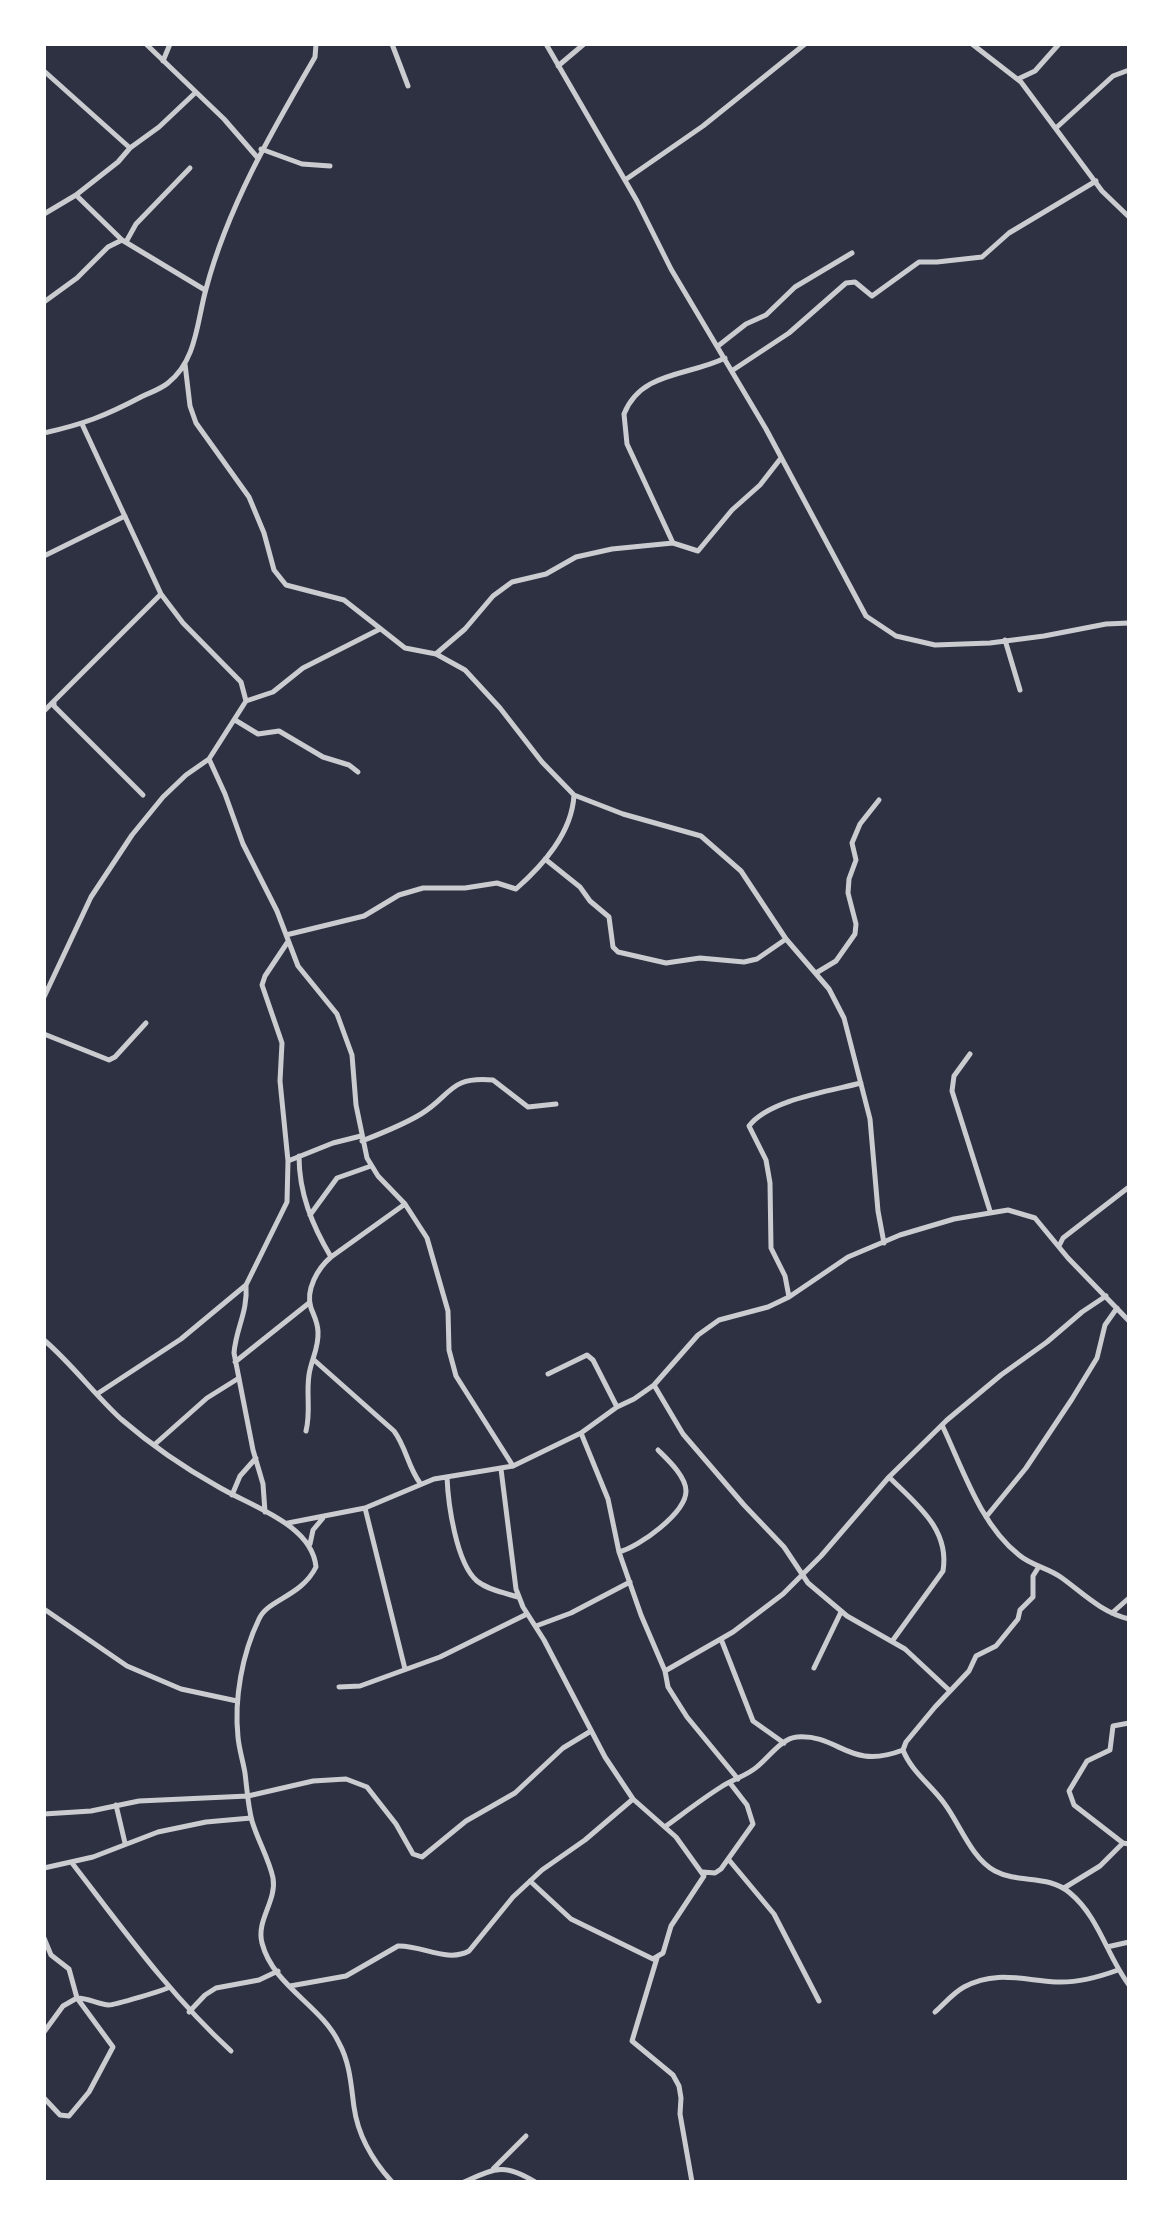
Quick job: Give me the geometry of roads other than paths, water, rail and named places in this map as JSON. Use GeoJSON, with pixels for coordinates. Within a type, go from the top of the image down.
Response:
{"type":"FeatureCollection","features":[{"type":"Feature","properties":{"kind":"street"},"geometry":{"type":"LineString","coordinates":[[146,44],[224,119],[257,157]]}},
{"type":"Feature","properties":{"kind":"street"},"geometry":{"type":"LineString","coordinates":[[163,62],[170,44]]}},
{"type":"Feature","properties":{"kind":"street"},"geometry":{"type":"LineString","coordinates":[[44,433],[99,419],[168,383],[185,364],[198,332],[205,290],[257,157],[315,57],[316,44]]}},
{"type":"Feature","properties":{"kind":"street"},"geometry":{"type":"LineString","coordinates":[[392,44],[408,86]]}},
{"type":"Feature","properties":{"kind":"street"},"geometry":{"type":"LineString","coordinates":[[546,44],[625,180],[671,269],[733,370],[860,609],[871,621],[896,636],[935,645],[1044,636],[1106,624],[1129,623]]}},
{"type":"Feature","properties":{"kind":"street"},"geometry":{"type":"LineString","coordinates":[[558,66],[584,44]]}},
{"type":"Feature","properties":{"kind":"street"},"geometry":{"type":"LineString","coordinates":[[625,180],[703,126],[805,44]]}},
{"type":"Feature","properties":{"kind":"street"},"geometry":{"type":"LineString","coordinates":[[972,44],[1018,79],[1102,191],[1129,217]]}},
{"type":"Feature","properties":{"kind":"street"},"geometry":{"type":"LineString","coordinates":[[1018,79],[1035,71],[1059,44]]}},
{"type":"Feature","properties":{"kind":"street"},"geometry":{"type":"LineString","coordinates":[[1056,128],[1113,76],[1129,70]]}},
{"type":"Feature","properties":{"kind":"street"},"geometry":{"type":"LineString","coordinates":[[44,71],[130,148]]}},
{"type":"Feature","properties":{"kind":"street"},"geometry":{"type":"LineString","coordinates":[[45,213],[76,195],[118,162],[130,148],[159,127],[195,93]]}},
{"type":"Feature","properties":{"kind":"street"},"geometry":{"type":"LineString","coordinates":[[261,149],[302,164],[330,166]]}},
{"type":"Feature","properties":{"kind":"street"},"geometry":{"type":"LineString","coordinates":[[44,302],[77,278],[108,247],[124,241],[136,224],[190,168]]}},
{"type":"Feature","properties":{"kind":"street"},"geometry":{"type":"LineString","coordinates":[[733,370],[789,333],[846,283],[855,282],[872,296],[919,262],[978,259],[1009,233],[1096,181]]}},
{"type":"Feature","properties":{"kind":"street"},"geometry":{"type":"LineString","coordinates":[[76,195],[124,241],[205,290]]}},
{"type":"Feature","properties":{"kind":"street"},"geometry":{"type":"LineString","coordinates":[[718,346],[746,324],[766,315],[795,287],[852,253]]}},
{"type":"Feature","properties":{"kind":"street"},"geometry":{"type":"LineString","coordinates":[[673,543],[627,444],[624,414],[643,388],[654,380],[725,358]]}},
{"type":"Feature","properties":{"kind":"street"},"geometry":{"type":"LineString","coordinates":[[185,364],[190,406],[196,423],[249,497],[278,577],[294,588],[344,600],[405,648],[436,654],[465,670],[500,708],[542,762],[574,795],[623,814],[693,833],[708,841],[737,866],[786,939],[837,1003],[870,1119],[884,1243]]}},
{"type":"Feature","properties":{"kind":"street"},"geometry":{"type":"LineString","coordinates":[[82,424],[161,594],[183,623],[241,682],[246,701]]}},
{"type":"Feature","properties":{"kind":"street"},"geometry":{"type":"LineString","coordinates":[[436,654],[465,629],[493,596],[512,582],[546,574],[576,557],[612,549],[673,543],[692,550],[703,547],[732,510],[760,485],[781,458]]}},
{"type":"Feature","properties":{"kind":"street"},"geometry":{"type":"LineString","coordinates":[[44,556],[125,516]]}},
{"type":"Feature","properties":{"kind":"street"},"geometry":{"type":"LineString","coordinates":[[44,711],[161,594]]}},
{"type":"Feature","properties":{"kind":"street"},"geometry":{"type":"LineString","coordinates":[[44,997],[91,897],[132,835],[163,797],[209,759],[246,701],[273,692],[303,668],[380,629]]}},
{"type":"Feature","properties":{"kind":"street"},"geometry":{"type":"LineString","coordinates":[[1005,640],[1020,690]]}},
{"type":"Feature","properties":{"kind":"street"},"geometry":{"type":"LineString","coordinates":[[54,702],[54,706],[143,795]]}},
{"type":"Feature","properties":{"kind":"street"},"geometry":{"type":"LineString","coordinates":[[235,720],[258,734],[279,731],[323,757],[349,765],[358,772]]}},
{"type":"Feature","properties":{"kind":"street"},"geometry":{"type":"LineString","coordinates":[[209,759],[243,844],[304,976],[337,1014],[349,1047],[362,1138],[371,1166],[421,1225],[437,1267],[448,1311],[449,1350],[456,1376],[513,1466]]}},
{"type":"Feature","properties":{"kind":"street"},"geometry":{"type":"LineString","coordinates":[[286,935],[364,916],[399,895],[423,888],[465,888],[497,883],[516,889],[545,859],[565,830],[574,795]]}},
{"type":"Feature","properties":{"kind":"street"},"geometry":{"type":"LineString","coordinates":[[816,973],[836,961],[855,934],[856,924],[848,893],[856,860],[852,843],[860,824],[879,800]]}},
{"type":"Feature","properties":{"kind":"street"},"geometry":{"type":"LineString","coordinates":[[545,859],[580,887],[590,901],[609,917],[613,947],[618,952],[666,963],[700,958],[744,962],[757,959],[786,939]]}},
{"type":"Feature","properties":{"kind":"street"},"geometry":{"type":"LineString","coordinates":[[97,1394],[181,1339],[246,1285],[287,1202],[288,1161],[280,1081],[282,1043],[262,985],[288,943]]}},
{"type":"Feature","properties":{"kind":"street"},"geometry":{"type":"LineString","coordinates":[[44,1034],[109,1060],[146,1023]]}},
{"type":"Feature","properties":{"kind":"street"},"geometry":{"type":"LineString","coordinates":[[970,1054],[954,1076],[952,1091],[990,1211]]}},
{"type":"Feature","properties":{"kind":"street"},"geometry":{"type":"LineString","coordinates":[[288,1161],[333,1143],[362,1138],[422,1114],[452,1086],[464,1081],[493,1080],[528,1107],[556,1104]]}},
{"type":"Feature","properties":{"kind":"street"},"geometry":{"type":"LineString","coordinates":[[789,1297],[785,1276],[771,1248],[770,1183],[766,1160],[749,1126],[758,1117],[788,1102],[861,1083]]}},
{"type":"Feature","properties":{"kind":"street"},"geometry":{"type":"LineString","coordinates":[[299,1156],[301,1184],[310,1215],[331,1257]]}},
{"type":"Feature","properties":{"kind":"street"},"geometry":{"type":"LineString","coordinates":[[310,1215],[337,1178],[371,1166]]}},
{"type":"Feature","properties":{"kind":"street"},"geometry":{"type":"LineString","coordinates":[[1059,1246],[1063,1238],[1129,1187]]}},
{"type":"Feature","properties":{"kind":"street"},"geometry":{"type":"LineString","coordinates":[[306,1431],[310,1415],[308,1378],[319,1331],[309,1303],[313,1283],[331,1257],[405,1204]]}},
{"type":"Feature","properties":{"kind":"street"},"geometry":{"type":"LineString","coordinates":[[288,1523],[365,1508],[420,1483],[513,1466],[581,1433],[654,1385],[686,1348],[712,1325],[768,1307],[789,1297],[848,1257],[927,1226],[990,1211],[1019,1211],[1035,1218],[1129,1321]]}},
{"type":"Feature","properties":{"kind":"street"},"geometry":{"type":"LineString","coordinates":[[246,1285],[247,1309],[235,1341],[235,1362],[263,1484],[265,1512]]}},
{"type":"Feature","properties":{"kind":"street"},"geometry":{"type":"LineString","coordinates":[[665,1671],[721,1639],[783,1594],[889,1477],[942,1425],[1001,1375],[1106,1296]]}},
{"type":"Feature","properties":{"kind":"street"},"geometry":{"type":"LineString","coordinates":[[235,1362],[309,1303]]}},
{"type":"Feature","properties":{"kind":"street"},"geometry":{"type":"LineString","coordinates":[[986,1517],[1026,1468],[1072,1399],[1097,1358],[1105,1325],[1117,1308]]}},
{"type":"Feature","properties":{"kind":"street"},"geometry":{"type":"LineString","coordinates":[[44,1340],[97,1394],[154,1445],[232,1495],[288,1523],[310,1544],[316,1567],[303,1587],[262,1614],[249,1648],[237,1701],[238,1739],[251,1818],[274,1881],[271,1902],[263,1919],[261,1942],[299,1999],[324,2020],[340,2043],[360,2131],[371,2155],[392,2182]]}},
{"type":"Feature","properties":{"kind":"street"},"geometry":{"type":"LineString","coordinates":[[548,1374],[587,1355],[593,1360],[617,1407]]}},
{"type":"Feature","properties":{"kind":"street"},"geometry":{"type":"LineString","coordinates":[[314,1360],[394,1431],[420,1483]]}},
{"type":"Feature","properties":{"kind":"street"},"geometry":{"type":"LineString","coordinates":[[154,1445],[189,1412],[239,1378]]}},
{"type":"Feature","properties":{"kind":"street"},"geometry":{"type":"LineString","coordinates":[[654,1385],[683,1434],[784,1547],[802,1576],[825,1600],[893,1640],[950,1691]]}},
{"type":"Feature","properties":{"kind":"street"},"geometry":{"type":"LineString","coordinates":[[942,1425],[986,1517],[1000,1539],[1038,1568],[1055,1573],[1087,1600],[1111,1614],[1129,1619]]}},
{"type":"Feature","properties":{"kind":"street"},"geometry":{"type":"LineString","coordinates":[[581,1433],[608,1499],[619,1552],[665,1671],[668,1687],[687,1717],[738,1779]]}},
{"type":"Feature","properties":{"kind":"street"},"geometry":{"type":"LineString","coordinates":[[619,1552],[634,1548],[652,1535],[667,1521],[685,1495],[684,1484],[676,1470],[658,1450]]}},
{"type":"Feature","properties":{"kind":"street"},"geometry":{"type":"LineString","coordinates":[[232,1495],[240,1476],[256,1458]]}},
{"type":"Feature","properties":{"kind":"street"},"geometry":{"type":"LineString","coordinates":[[501,1469],[519,1597],[527,1614],[605,1757],[633,1799],[666,1826],[703,1872],[702,1882],[676,1916],[663,1953],[657,1958],[632,2037],[632,2041],[673,2075],[679,2086],[680,2114],[692,2182]]}},
{"type":"Feature","properties":{"kind":"street"},"geometry":{"type":"LineString","coordinates":[[447,1477],[448,1507],[472,1576],[481,1584],[519,1597]]}},
{"type":"Feature","properties":{"kind":"street"},"geometry":{"type":"LineString","coordinates":[[889,1477],[939,1531],[944,1564],[943,1571],[893,1640]]}},
{"type":"Feature","properties":{"kind":"street"},"geometry":{"type":"LineString","coordinates":[[365,1508],[405,1669]]}},
{"type":"Feature","properties":{"kind":"street"},"geometry":{"type":"LineString","coordinates":[[310,1544],[319,1521],[327,1516]]}},
{"type":"Feature","properties":{"kind":"street"},"geometry":{"type":"LineString","coordinates":[[903,1750],[906,1742],[969,1671],[976,1656],[996,1646],[1013,1626],[1020,1610],[1033,1597],[1033,1576],[1038,1568]]}},
{"type":"Feature","properties":{"kind":"street"},"geometry":{"type":"LineString","coordinates":[[536,1626],[571,1613],[630,1582]]}},
{"type":"Feature","properties":{"kind":"street"},"geometry":{"type":"LineString","coordinates":[[1111,1614],[1129,1598]]}},
{"type":"Feature","properties":{"kind":"street"},"geometry":{"type":"LineString","coordinates":[[44,1609],[137,1671],[181,1689],[237,1701]]}},
{"type":"Feature","properties":{"kind":"street"},"geometry":{"type":"LineString","coordinates":[[814,1668],[841,1612]]}},
{"type":"Feature","properties":{"kind":"street"},"geometry":{"type":"LineString","coordinates":[[339,1687],[360,1686],[440,1657],[527,1614]]}},
{"type":"Feature","properties":{"kind":"street"},"geometry":{"type":"LineString","coordinates":[[721,1639],[753,1721],[784,1743]]}},
{"type":"Feature","properties":{"kind":"street"},"geometry":{"type":"LineString","coordinates":[[1064,1888],[1100,1866],[1126,1844],[1074,1805],[1069,1791],[1087,1761],[1109,1751],[1113,1726],[1129,1723]]}},
{"type":"Feature","properties":{"kind":"street"},"geometry":{"type":"LineString","coordinates":[[44,1814],[91,1811],[139,1801],[248,1796],[313,1781],[346,1779],[367,1787],[413,1854],[422,1857],[466,1821],[515,1793],[563,1748],[591,1731]]}},
{"type":"Feature","properties":{"kind":"street"},"geometry":{"type":"LineString","coordinates":[[666,1826],[759,1765],[790,1738],[807,1737],[862,1758],[886,1756],[903,1750]]}},
{"type":"Feature","properties":{"kind":"street"},"geometry":{"type":"LineString","coordinates":[[903,1750],[922,1779],[943,1801],[986,1865],[1011,1876],[1045,1879],[1064,1888],[1086,1911],[1129,1985]]}},
{"type":"Feature","properties":{"kind":"street"},"geometry":{"type":"LineString","coordinates":[[703,1872],[715,1873],[729,1860],[753,1824],[747,1805],[730,1783]]}},
{"type":"Feature","properties":{"kind":"street"},"geometry":{"type":"LineString","coordinates":[[290,1986],[346,1976],[398,1946],[448,1955],[461,1955],[469,1951],[507,1903],[530,1881],[633,1799]]}},
{"type":"Feature","properties":{"kind":"street"},"geometry":{"type":"LineString","coordinates":[[116,1805],[125,1843]]}},
{"type":"Feature","properties":{"kind":"street"},"geometry":{"type":"LineString","coordinates":[[44,1868],[106,1853],[158,1832],[206,1822],[251,1818]]}},
{"type":"Feature","properties":{"kind":"street"},"geometry":{"type":"LineString","coordinates":[[729,1860],[774,1914],[819,2001]]}},
{"type":"Feature","properties":{"kind":"street"},"geometry":{"type":"LineString","coordinates":[[72,1863],[140,1954],[189,2012],[231,2051]]}},
{"type":"Feature","properties":{"kind":"street"},"geometry":{"type":"LineString","coordinates":[[530,1881],[571,1919],[657,1958]]}},
{"type":"Feature","properties":{"kind":"street"},"geometry":{"type":"LineString","coordinates":[[44,1938],[51,1955],[73,1974],[77,1998],[113,2047],[89,2092],[69,2116],[60,2115],[44,2098]]}},
{"type":"Feature","properties":{"kind":"street"},"geometry":{"type":"LineString","coordinates":[[1107,1947],[1129,1942]]}},
{"type":"Feature","properties":{"kind":"street"},"geometry":{"type":"LineString","coordinates":[[935,2012],[962,1988],[984,1979],[1002,1975],[1067,1981],[1102,1976],[1118,1970]]}},
{"type":"Feature","properties":{"kind":"street"},"geometry":{"type":"LineString","coordinates":[[189,2012],[216,1988],[259,1980],[278,1971]]}},
{"type":"Feature","properties":{"kind":"street"},"geometry":{"type":"LineString","coordinates":[[44,2032],[63,2006],[77,1998],[113,2005],[163,1992],[169,1987]]}},
{"type":"Feature","properties":{"kind":"street"},"geometry":{"type":"LineString","coordinates":[[492,2170],[526,2136]]}},
{"type":"Feature","properties":{"kind":"street"},"geometry":{"type":"LineString","coordinates":[[464,2182],[501,2168],[512,2169],[535,2182]]}}]}
